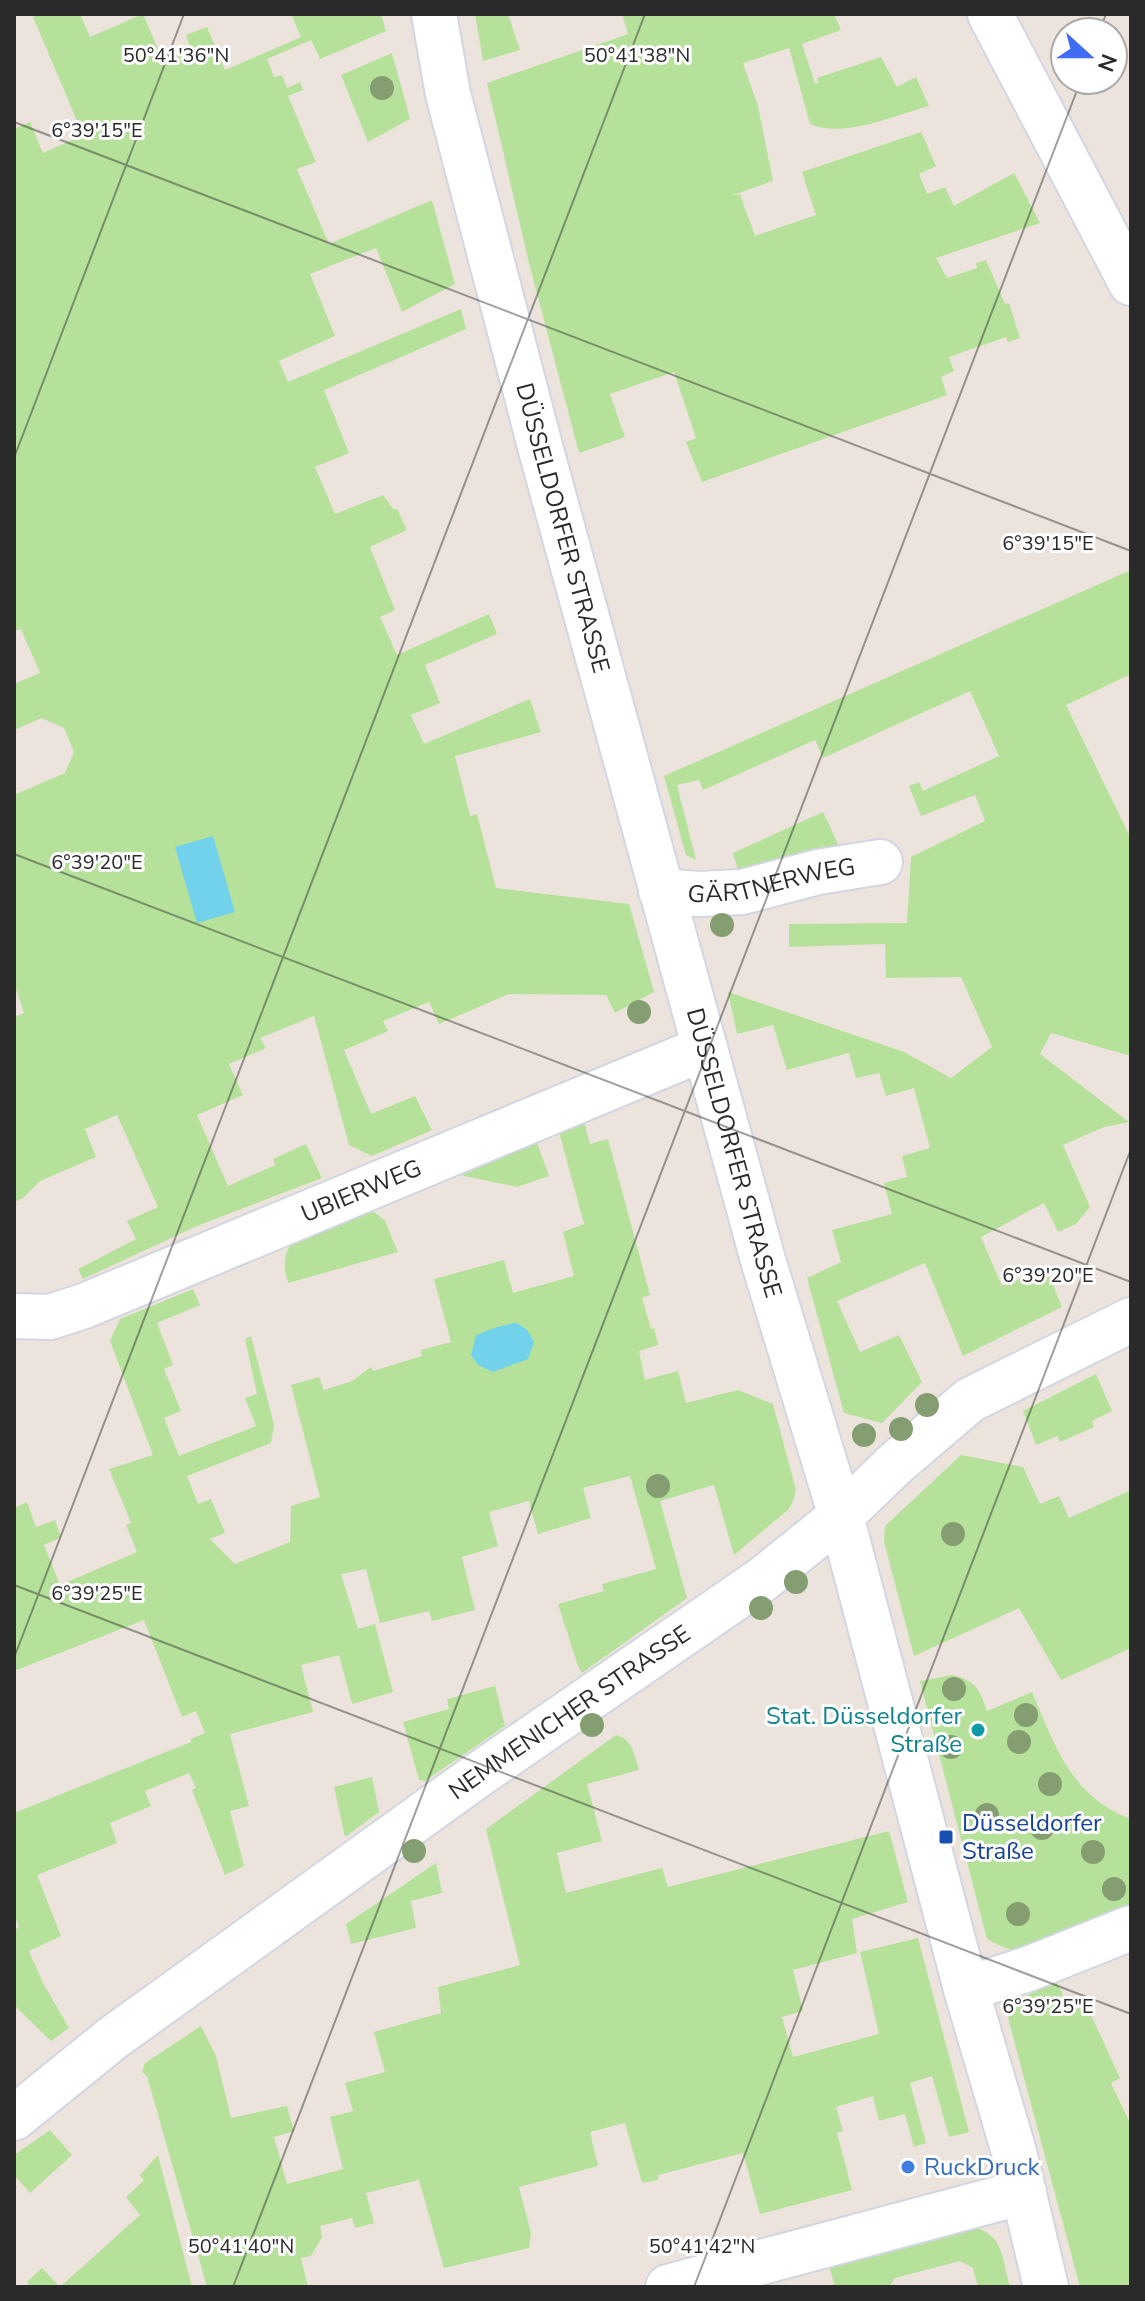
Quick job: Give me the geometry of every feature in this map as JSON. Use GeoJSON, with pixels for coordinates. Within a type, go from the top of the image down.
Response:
{"type":"FeatureCollection","features":[{"type":"Feature","properties":{"kind":"street","name":"DÜSSELDORFER STRASSE"},"geometry":{"type":"LineString","coordinates":[[434,14],[448,94],[541,450],[763,1260],[841,1516],[966,1989],[1024,2192],[1046,2287]]}},
{"type":"Feature","properties":{"kind":"street"},"geometry":{"type":"LineString","coordinates":[[990,14],[1131,283]]}},
{"type":"Feature","properties":{"kind":"street","name":"GÄRTNERWEG"},"geometry":{"type":"LineString","coordinates":[[661,891],[698,894],[742,892],[818,872],[880,862]]}},
{"type":"Feature","properties":{"kind":"street","name":"UBIERWEG"},"geometry":{"type":"LineString","coordinates":[[14,1316],[50,1317],[84,1306],[705,1048]]}},
{"type":"Feature","properties":{"kind":"street","name":"NEMMENICHER STRASSE"},"geometry":{"type":"LineString","coordinates":[[14,2118],[127,2027],[478,1775],[763,1579],[841,1516],[895,1464],[970,1400],[1131,1320]]}},
{"type":"Feature","properties":{"kind":"street"},"geometry":{"type":"LineString","coordinates":[[966,1989],[1028,1969],[1131,1928]]}},
{"type":"Feature","properties":{"kind":"street"},"geometry":{"type":"LineString","coordinates":[[668,2287],[1024,2192]]}},
{"type":"Feature","properties":{"kind":"green space"},"geometry":{"type":"Polygon","coordinates":[[[40,14],[80,14],[90,37],[143,14],[161,56],[189,45],[186,35],[207,27],[225,70],[301,37],[291,14],[381,14],[386,31],[320,59],[311,40],[267,59],[274,77],[282,75],[287,88],[300,82],[303,90],[288,96],[316,162],[297,169],[329,244],[432,200],[455,284],[402,312],[376,248],[310,274],[335,336],[279,361],[288,382],[461,309],[466,329],[324,390],[349,453],[315,467],[335,514],[383,495],[394,510],[397,509],[407,530],[370,547],[395,610],[380,617],[397,655],[489,614],[497,634],[425,665],[440,703],[411,715],[424,744],[530,699],[541,732],[455,756],[470,816],[477,814],[496,888],[629,904],[654,992],[615,1013],[606,995],[509,994],[439,1024],[429,1002],[383,1021],[388,1031],[344,1050],[371,1114],[415,1096],[432,1130],[372,1156],[349,1145],[314,1016],[260,1038],[266,1048],[229,1064],[243,1095],[197,1115],[228,1186],[275,1165],[273,1159],[306,1144],[322,1178],[197,1226],[83,1279],[78,1269],[136,1239],[127,1221],[158,1207],[117,1115],[85,1129],[96,1157],[40,1181],[23,1198],[14,1202],[14,1017],[24,1013],[14,983],[14,795],[65,773],[74,752],[64,728],[42,718],[14,730],[14,684],[40,673],[21,629],[14,631],[14,129],[30,122],[43,153],[83,135],[33,17],[40,14]]]}},
{"type":"Feature","properties":{"kind":"green space"},"geometry":{"type":"Polygon","coordinates":[[[475,14],[508,14],[520,50],[483,61],[475,14]]]}},
{"type":"Feature","properties":{"kind":"green space"},"geometry":{"type":"Polygon","coordinates":[[[622,14],[834,14],[841,30],[802,44],[815,83],[818,83],[817,78],[881,57],[897,87],[916,77],[929,106],[870,124],[823,128],[810,124],[789,48],[743,63],[758,106],[773,181],[730,196],[740,194],[755,236],[816,215],[802,172],[921,132],[936,166],[919,174],[927,194],[945,187],[954,206],[1014,173],[1040,223],[936,258],[947,278],[977,268],[976,263],[986,260],[1005,304],[1009,303],[1020,338],[1008,342],[1006,337],[949,357],[954,371],[941,377],[947,395],[702,482],[686,442],[696,438],[674,372],[610,394],[625,437],[579,453],[529,263],[487,83],[628,34],[622,14]]]}},
{"type":"Feature","properties":{"kind":"green space"},"geometry":{"type":"Polygon","coordinates":[[[392,53],[410,119],[368,142],[341,75],[392,53]]]}},
{"type":"Feature","properties":{"kind":"green space"},"geometry":{"type":"Polygon","coordinates":[[[1131,570],[1131,674],[1066,705],[1131,839],[1131,1056],[1051,1033],[1040,1054],[1129,1122],[1104,1127],[1063,1145],[1090,1207],[1076,1224],[1058,1232],[1044,1203],[981,1237],[1002,1286],[1046,1268],[1062,1307],[963,1356],[925,1263],[837,1301],[860,1352],[899,1335],[922,1382],[882,1423],[844,1413],[807,1278],[841,1262],[832,1230],[892,1214],[884,1183],[907,1177],[902,1156],[930,1148],[914,1088],[886,1096],[879,1073],[856,1078],[849,1053],[787,1070],[773,1025],[737,1034],[728,992],[904,1052],[951,1078],[992,1047],[961,977],[886,978],[885,944],[789,947],[789,924],[907,923],[911,857],[985,821],[975,795],[921,816],[909,786],[919,782],[923,791],[999,756],[970,691],[823,758],[815,740],[703,790],[699,780],[677,785],[696,860],[686,855],[664,776],[1131,570]]]}},
{"type":"Feature","properties":{"kind":"green space"},"geometry":{"type":"Polygon","coordinates":[[[823,812],[840,848],[738,870],[733,853],[823,812]]]}},
{"type":"Feature","properties":{"kind":"green space"},"geometry":{"type":"Polygon","coordinates":[[[583,1119],[590,1144],[608,1139],[650,1295],[642,1298],[658,1345],[639,1351],[645,1380],[678,1371],[686,1403],[738,1390],[773,1404],[796,1490],[789,1509],[734,1555],[714,1485],[660,1501],[687,1598],[582,1673],[558,1604],[604,1591],[602,1584],[656,1569],[630,1476],[583,1488],[591,1518],[538,1534],[529,1501],[489,1512],[498,1546],[462,1557],[475,1610],[432,1621],[429,1611],[380,1623],[366,1569],[341,1574],[358,1629],[375,1624],[393,1692],[352,1704],[339,1655],[301,1665],[313,1712],[230,1734],[249,1806],[230,1811],[244,1866],[225,1875],[192,1790],[196,1788],[189,1773],[145,1791],[151,1806],[110,1823],[117,1843],[37,1875],[61,1936],[29,1951],[69,2028],[51,2041],[14,2005],[14,1930],[19,1927],[14,1915],[14,1813],[191,1742],[191,1739],[205,1733],[196,1711],[182,1717],[144,1620],[14,1671],[14,1508],[27,1502],[36,1527],[55,1520],[61,1537],[44,1545],[60,1585],[137,1552],[126,1525],[131,1523],[109,1469],[153,1455],[110,1341],[120,1319],[193,1289],[200,1305],[157,1323],[173,1365],[164,1369],[181,1411],[164,1418],[179,1456],[256,1426],[245,1398],[257,1394],[245,1339],[251,1336],[274,1425],[271,1443],[187,1476],[198,1504],[211,1499],[225,1533],[210,1539],[235,1564],[290,1542],[291,1506],[320,1497],[291,1385],[319,1377],[324,1390],[352,1381],[371,1367],[373,1371],[422,1356],[421,1350],[451,1342],[434,1279],[504,1260],[513,1293],[574,1276],[563,1232],[584,1224],[558,1128],[583,1119]]]}},
{"type":"Feature","properties":{"kind":"green space"},"geometry":{"type":"Polygon","coordinates":[[[536,1140],[549,1176],[517,1187],[455,1174],[536,1140]]]}},
{"type":"Feature","properties":{"kind":"green space"},"geometry":{"type":"Polygon","coordinates":[[[372,1210],[385,1221],[398,1252],[288,1283],[285,1262],[292,1243],[372,1210]]]}},
{"type":"Feature","properties":{"kind":"green space"},"geometry":{"type":"Polygon","coordinates":[[[1096,1374],[1112,1411],[1092,1421],[1094,1427],[1060,1442],[1057,1436],[1036,1445],[1023,1411],[1096,1374]]]}},
{"type":"Feature","properties":{"kind":"green space"},"geometry":{"type":"Polygon","coordinates":[[[961,1455],[1023,1467],[1040,1504],[1059,1496],[1069,1518],[1131,1490],[1131,1648],[1061,1680],[1019,1608],[914,1656],[884,1542],[885,1526],[961,1455]]]}},
{"type":"Feature","properties":{"kind":"green space"},"geometry":{"type":"Polygon","coordinates":[[[952,1675],[976,1687],[987,1711],[1032,1692],[1058,1750],[1079,1783],[1110,1809],[1131,1819],[1131,1904],[1077,1932],[1034,1949],[1013,1950],[987,1939],[920,1681],[952,1675]]]}},
{"type":"Feature","properties":{"kind":"green space"},"geometry":{"type":"Polygon","coordinates":[[[495,1686],[505,1726],[425,1781],[419,1780],[403,1722],[449,1709],[447,1699],[495,1686]]]}},
{"type":"Feature","properties":{"kind":"green space"},"geometry":{"type":"Polygon","coordinates":[[[616,1735],[629,1744],[639,1770],[587,1784],[602,1841],[557,1853],[566,1893],[662,1868],[668,1887],[889,1831],[908,1902],[852,1919],[857,1953],[793,1970],[803,2011],[782,2017],[793,2057],[879,2034],[860,1952],[918,1938],[969,2132],[949,2137],[932,2076],[910,2083],[926,2143],[914,2147],[905,2114],[879,2121],[873,2096],[836,2107],[843,2131],[837,2133],[852,2190],[760,2214],[743,2153],[658,2175],[658,2180],[642,2183],[625,2123],[590,2132],[598,2166],[519,2187],[531,2233],[529,2248],[444,2268],[419,2180],[366,2193],[374,2223],[355,2228],[352,2218],[320,2226],[322,2237],[311,2256],[301,2258],[308,2287],[207,2287],[147,2076],[142,2072],[145,2063],[201,2026],[216,2056],[231,2118],[287,2106],[294,2131],[274,2137],[287,2184],[343,2169],[330,2117],[353,2111],[345,2083],[385,2072],[374,2032],[441,2013],[438,1987],[520,1965],[486,1829],[616,1735]]]}},
{"type":"Feature","properties":{"kind":"green space"},"geometry":{"type":"Polygon","coordinates":[[[372,1777],[379,1812],[345,1837],[334,1787],[372,1777]]]}},
{"type":"Feature","properties":{"kind":"green space"},"geometry":{"type":"Polygon","coordinates":[[[436,1863],[442,1893],[411,1901],[416,1928],[351,1944],[346,1924],[436,1863]]]}},
{"type":"Feature","properties":{"kind":"green space"},"geometry":{"type":"Polygon","coordinates":[[[1057,1982],[1070,2011],[1086,2004],[1120,2078],[1111,2083],[1131,2125],[1131,2287],[1080,2287],[1008,2018],[1021,1998],[1057,1982]]]}},
{"type":"Feature","properties":{"kind":"green space"},"geometry":{"type":"Polygon","coordinates":[[[50,2130],[72,2155],[30,2193],[14,2175],[14,2155],[50,2130]]]}},
{"type":"Feature","properties":{"kind":"green space"},"geometry":{"type":"Polygon","coordinates":[[[158,2155],[192,2287],[60,2287],[140,2215],[126,2197],[144,2180],[140,2175],[158,2155]]]}},
{"type":"Feature","properties":{"kind":"green space"},"geometry":{"type":"Polygon","coordinates":[[[966,2224],[988,2233],[999,2246],[1010,2287],[978,2287],[973,2268],[960,2261],[895,2278],[889,2287],[835,2287],[828,2262],[966,2224]]]}},
{"type":"Feature","properties":{"kind":"green space"},"geometry":{"type":"Polygon","coordinates":[[[42,2268],[60,2287],[31,2287],[27,2282],[42,2268]]]}},
{"type":"Feature","properties":{"kind":"water"},"geometry":{"type":"Polygon","coordinates":[[[213,836],[235,912],[197,923],[175,847],[213,836]]]}},
{"type":"Feature","properties":{"kind":"water"},"geometry":{"type":"Polygon","coordinates":[[[517,1323],[527,1330],[534,1342],[528,1359],[493,1372],[478,1365],[471,1355],[476,1336],[517,1323]]]}},
{"type":"Feature","properties":{"kind":"place","name":"Stat. Düsseldorfer Straße"},"geometry":{"type":"Point","coordinates":[978,1730]}},
{"type":"Feature","properties":{"kind":"place","name":"Düsseldorfer Straße"},"geometry":{"type":"Point","coordinates":[946,1837]}},
{"type":"Feature","properties":{"kind":"place","name":"RuckDruck"},"geometry":{"type":"Point","coordinates":[908,2167]}}]}
